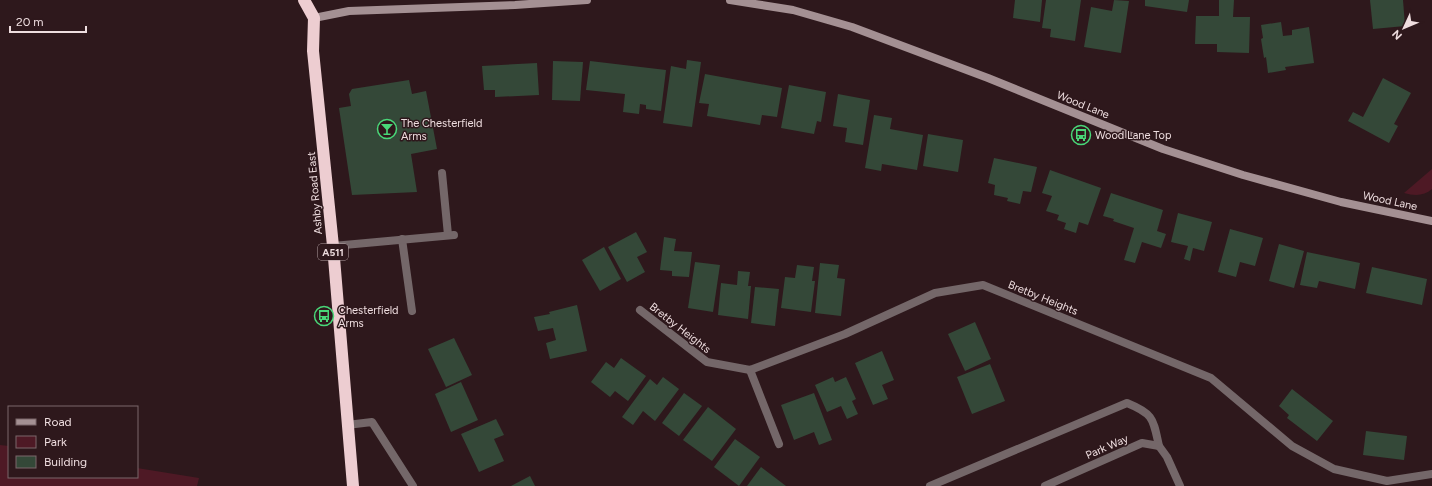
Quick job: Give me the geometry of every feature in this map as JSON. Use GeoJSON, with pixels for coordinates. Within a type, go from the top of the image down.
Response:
{"type":"FeatureCollection","features":[{"type":"Feature","properties":{"kind":"highway"},"geometry":{"type":"LineString","coordinates":[[304,0],[314,18]]}},
{"type":"Feature","properties":{"kind":"highway","name":"Ashby Road East"},"geometry":{"type":"LineString","coordinates":[[314,18],[313,52],[333,246],[353,486]]}},
{"type":"Feature","properties":{"kind":"street"},"geometry":{"type":"LineString","coordinates":[[314,18],[349,12],[515,5],[587,0]]}},
{"type":"Feature","properties":{"kind":"street","name":"Wood Lane"},"geometry":{"type":"LineString","coordinates":[[730,0],[793,10],[852,27],[988,78],[1163,149],[1243,175],[1341,202],[1432,221]]}},
{"type":"Feature","properties":{"kind":"street"},"geometry":{"type":"LineString","coordinates":[[333,246],[451,235],[442,173]]}},
{"type":"Feature","properties":{"kind":"street"},"geometry":{"type":"LineString","coordinates":[[402,239],[412,311]]}},
{"type":"Feature","properties":{"kind":"street","name":"Bretby Heights"},"geometry":{"type":"LineString","coordinates":[[640,310],[707,362],[750,370],[845,334],[935,293],[983,285],[1211,378],[1292,446],[1334,470],[1387,481],[1432,474]]}},
{"type":"Feature","properties":{"kind":"street"},"geometry":{"type":"LineString","coordinates":[[750,370],[779,444]]}},
{"type":"Feature","properties":{"kind":"street"},"geometry":{"type":"LineString","coordinates":[[930,486],[1128,403],[1142,409],[1153,420],[1159,446],[1180,486]]}},
{"type":"Feature","properties":{"kind":"street"},"geometry":{"type":"LineString","coordinates":[[347,425],[372,422],[413,486]]}},
{"type":"Feature","properties":{"kind":"street","name":"Park Way"},"geometry":{"type":"LineString","coordinates":[[1045,486],[1142,443],[1159,446]]}},
{"type":"Feature","properties":{"kind":"green space"},"geometry":{"type":"Polygon","coordinates":[[[1432,169],[1432,189],[1419,195],[1404,193],[1432,169]]]}},
{"type":"Feature","properties":{"kind":"green space"},"geometry":{"type":"Polygon","coordinates":[[[0,445],[8,446],[8,478],[138,478],[138,468],[199,478],[197,486],[0,486],[0,445]]]}},
{"type":"Feature","properties":{"kind":"building"},"geometry":{"type":"Polygon","coordinates":[[[1015,0],[1042,0],[1040,22],[1013,18],[1015,0]]]}},
{"type":"Feature","properties":{"kind":"building"},"geometry":{"type":"Polygon","coordinates":[[[1046,0],[1081,0],[1075,41],[1050,37],[1051,29],[1042,28],[1046,0]]]}},
{"type":"Feature","properties":{"kind":"building"},"geometry":{"type":"Polygon","coordinates":[[[1114,0],[1129,1],[1121,53],[1084,47],[1091,7],[1112,11],[1114,0]]]}},
{"type":"Feature","properties":{"kind":"building"},"geometry":{"type":"Polygon","coordinates":[[[1145,0],[1189,0],[1187,12],[1145,6],[1145,0]]]}},
{"type":"Feature","properties":{"kind":"building"},"geometry":{"type":"Polygon","coordinates":[[[1219,0],[1234,0],[1233,17],[1250,17],[1249,53],[1217,52],[1217,44],[1195,44],[1196,16],[1219,16],[1219,0]]]}},
{"type":"Feature","properties":{"kind":"building"},"geometry":{"type":"Polygon","coordinates":[[[1370,0],[1403,0],[1405,26],[1373,29],[1370,0]]]}},
{"type":"Feature","properties":{"kind":"building"},"geometry":{"type":"Polygon","coordinates":[[[1281,22],[1283,36],[1292,35],[1292,30],[1309,27],[1314,63],[1285,67],[1286,70],[1268,73],[1266,57],[1264,58],[1261,39],[1263,38],[1261,25],[1281,22]]]}},
{"type":"Feature","properties":{"kind":"building"},"geometry":{"type":"Polygon","coordinates":[[[687,60],[701,62],[692,127],[663,123],[671,66],[686,69],[687,60]]]}},
{"type":"Feature","properties":{"kind":"building"},"geometry":{"type":"Polygon","coordinates":[[[553,61],[583,62],[580,101],[552,100],[553,61]]]}},
{"type":"Feature","properties":{"kind":"building"},"geometry":{"type":"Polygon","coordinates":[[[590,61],[666,70],[661,111],[646,109],[646,105],[640,104],[639,114],[623,112],[625,94],[586,90],[590,61]]]}},
{"type":"Feature","properties":{"kind":"building"},"geometry":{"type":"Polygon","coordinates":[[[537,63],[539,95],[495,97],[495,90],[484,90],[482,66],[537,63]]]}},
{"type":"Feature","properties":{"kind":"building"},"geometry":{"type":"Polygon","coordinates":[[[705,74],[782,88],[777,117],[762,115],[760,125],[707,116],[709,104],[699,103],[705,74]]]}},
{"type":"Feature","properties":{"kind":"building"},"geometry":{"type":"Polygon","coordinates":[[[1383,78],[1411,93],[1394,124],[1398,126],[1389,143],[1348,121],[1353,112],[1363,117],[1383,78]]]}},
{"type":"Feature","properties":{"kind":"building","name":"The Chesterfield Arms"},"geometry":{"type":"Polygon","coordinates":[[[409,80],[412,94],[426,91],[437,149],[411,154],[417,192],[352,195],[339,108],[351,106],[349,94],[352,89],[409,80]]]}},
{"type":"Feature","properties":{"kind":"building"},"geometry":{"type":"Polygon","coordinates":[[[789,85],[826,92],[821,122],[817,121],[814,134],[781,128],[789,85]]]}},
{"type":"Feature","properties":{"kind":"building"},"geometry":{"type":"Polygon","coordinates":[[[838,94],[870,100],[863,145],[845,142],[847,128],[833,126],[838,94]]]}},
{"type":"Feature","properties":{"kind":"building"},"geometry":{"type":"Polygon","coordinates":[[[874,115],[892,118],[890,129],[923,135],[917,170],[882,164],[881,171],[865,168],[874,115]]]}},
{"type":"Feature","properties":{"kind":"building"},"geometry":{"type":"Polygon","coordinates":[[[928,134],[963,140],[958,172],[923,166],[928,134]]]}},
{"type":"Feature","properties":{"kind":"building"},"geometry":{"type":"Polygon","coordinates":[[[994,158],[1037,167],[1031,192],[1023,191],[1020,204],[1007,201],[1008,198],[994,195],[995,185],[988,183],[994,158]]]}},
{"type":"Feature","properties":{"kind":"building"},"geometry":{"type":"Polygon","coordinates":[[[1050,170],[1101,188],[1088,225],[1079,222],[1076,233],[1064,229],[1066,223],[1057,220],[1059,215],[1046,211],[1052,196],[1042,193],[1050,170]]]}},
{"type":"Feature","properties":{"kind":"building"},"geometry":{"type":"Polygon","coordinates":[[[1111,193],[1163,210],[1157,231],[1166,234],[1161,248],[1142,242],[1135,263],[1124,260],[1134,228],[1103,216],[1111,193]]]}},
{"type":"Feature","properties":{"kind":"building"},"geometry":{"type":"Polygon","coordinates":[[[1178,213],[1212,222],[1204,251],[1193,248],[1190,261],[1184,259],[1188,246],[1171,242],[1178,213]]]}},
{"type":"Feature","properties":{"kind":"building"},"geometry":{"type":"Polygon","coordinates":[[[1230,229],[1263,238],[1255,266],[1240,262],[1236,277],[1218,272],[1230,229]]]}},
{"type":"Feature","properties":{"kind":"building"},"geometry":{"type":"Polygon","coordinates":[[[636,232],[647,252],[637,257],[645,272],[627,282],[608,247],[636,232]]]}},
{"type":"Feature","properties":{"kind":"building"},"geometry":{"type":"Polygon","coordinates":[[[664,237],[676,239],[674,251],[692,252],[689,277],[672,276],[672,271],[660,270],[664,237]]]}},
{"type":"Feature","properties":{"kind":"building"},"geometry":{"type":"Polygon","coordinates":[[[1279,244],[1304,251],[1294,288],[1269,281],[1279,244]]]}},
{"type":"Feature","properties":{"kind":"building"},"geometry":{"type":"Polygon","coordinates":[[[604,247],[621,279],[600,291],[582,260],[604,247]]]}},
{"type":"Feature","properties":{"kind":"building"},"geometry":{"type":"Polygon","coordinates":[[[1307,252],[1360,263],[1355,289],[1319,281],[1317,288],[1300,285],[1307,252]]]}},
{"type":"Feature","properties":{"kind":"building"},"geometry":{"type":"Polygon","coordinates":[[[695,262],[720,265],[713,312],[688,308],[695,262]]]}},
{"type":"Feature","properties":{"kind":"building"},"geometry":{"type":"Polygon","coordinates":[[[820,263],[839,265],[837,278],[845,279],[841,316],[815,313],[820,263]]]}},
{"type":"Feature","properties":{"kind":"building"},"geometry":{"type":"Polygon","coordinates":[[[797,265],[814,267],[812,281],[815,281],[811,312],[781,308],[785,277],[795,278],[797,265]]]}},
{"type":"Feature","properties":{"kind":"building"},"geometry":{"type":"Polygon","coordinates":[[[1372,267],[1427,279],[1422,305],[1366,293],[1372,267]]]}},
{"type":"Feature","properties":{"kind":"building"},"geometry":{"type":"Polygon","coordinates":[[[738,271],[750,272],[748,286],[751,286],[748,319],[718,315],[721,283],[737,285],[738,271]]]}},
{"type":"Feature","properties":{"kind":"building"},"geometry":{"type":"Polygon","coordinates":[[[755,287],[779,289],[775,326],[751,323],[755,287]]]}},
{"type":"Feature","properties":{"kind":"building"},"geometry":{"type":"Polygon","coordinates":[[[577,305],[587,351],[550,359],[546,343],[556,340],[553,328],[538,331],[534,317],[550,314],[549,312],[577,305]]]}},
{"type":"Feature","properties":{"kind":"building"},"geometry":{"type":"Polygon","coordinates":[[[975,322],[991,359],[965,371],[948,334],[975,322]]]}},
{"type":"Feature","properties":{"kind":"building"},"geometry":{"type":"Polygon","coordinates":[[[454,338],[472,375],[446,387],[428,349],[454,338]]]}},
{"type":"Feature","properties":{"kind":"building"},"geometry":{"type":"Polygon","coordinates":[[[882,351],[894,380],[882,385],[888,399],[873,405],[855,363],[882,351]]]}},
{"type":"Feature","properties":{"kind":"building"},"geometry":{"type":"Polygon","coordinates":[[[621,358],[646,376],[628,401],[615,391],[610,397],[591,382],[606,362],[614,368],[621,358]]]}},
{"type":"Feature","properties":{"kind":"building"},"geometry":{"type":"Polygon","coordinates":[[[990,364],[1005,401],[972,414],[957,377],[990,364]]]}},
{"type":"Feature","properties":{"kind":"building"},"geometry":{"type":"Polygon","coordinates":[[[663,377],[679,389],[655,421],[643,411],[633,425],[622,417],[650,379],[657,385],[663,377]]]}},
{"type":"Feature","properties":{"kind":"building"},"geometry":{"type":"Polygon","coordinates":[[[833,377],[835,382],[846,377],[856,399],[852,401],[858,414],[847,419],[841,406],[827,412],[815,385],[833,377]]]}},
{"type":"Feature","properties":{"kind":"building"},"geometry":{"type":"Polygon","coordinates":[[[461,382],[478,420],[451,432],[435,394],[461,382]]]}},
{"type":"Feature","properties":{"kind":"building"},"geometry":{"type":"Polygon","coordinates":[[[1292,389],[1333,421],[1317,441],[1287,418],[1289,415],[1279,406],[1292,389]]]}},
{"type":"Feature","properties":{"kind":"building"},"geometry":{"type":"Polygon","coordinates":[[[684,393],[702,406],[679,436],[662,423],[684,393]]]}},
{"type":"Feature","properties":{"kind":"building"},"geometry":{"type":"Polygon","coordinates":[[[814,393],[832,440],[819,445],[814,432],[794,440],[781,405],[814,393]]]}},
{"type":"Feature","properties":{"kind":"building"},"geometry":{"type":"Polygon","coordinates":[[[708,407],[736,429],[712,461],[683,440],[708,407]]]}},
{"type":"Feature","properties":{"kind":"building"},"geometry":{"type":"Polygon","coordinates":[[[496,419],[504,435],[494,439],[504,461],[479,472],[461,434],[496,419]]]}},
{"type":"Feature","properties":{"kind":"building"},"geometry":{"type":"Polygon","coordinates":[[[1366,431],[1407,436],[1404,460],[1363,455],[1366,431]]]}},
{"type":"Feature","properties":{"kind":"building"},"geometry":{"type":"Polygon","coordinates":[[[735,439],[760,457],[739,486],[714,467],[735,439]]]}},
{"type":"Feature","properties":{"kind":"building"},"geometry":{"type":"Polygon","coordinates":[[[761,467],[786,486],[747,486],[761,467]]]}},
{"type":"Feature","properties":{"kind":"building"},"geometry":{"type":"Polygon","coordinates":[[[530,476],[535,486],[511,486],[530,476]]]}},
{"type":"Feature","properties":{"kind":"place","name":"The Chesterfield Arms"},"geometry":{"type":"Point","coordinates":[387,129]}},
{"type":"Feature","properties":{"kind":"place","name":"Wood Lane Top"},"geometry":{"type":"Point","coordinates":[1081,135]}},
{"type":"Feature","properties":{"kind":"place","name":"Chesterfield Arms"},"geometry":{"type":"Point","coordinates":[324,316]}}]}
